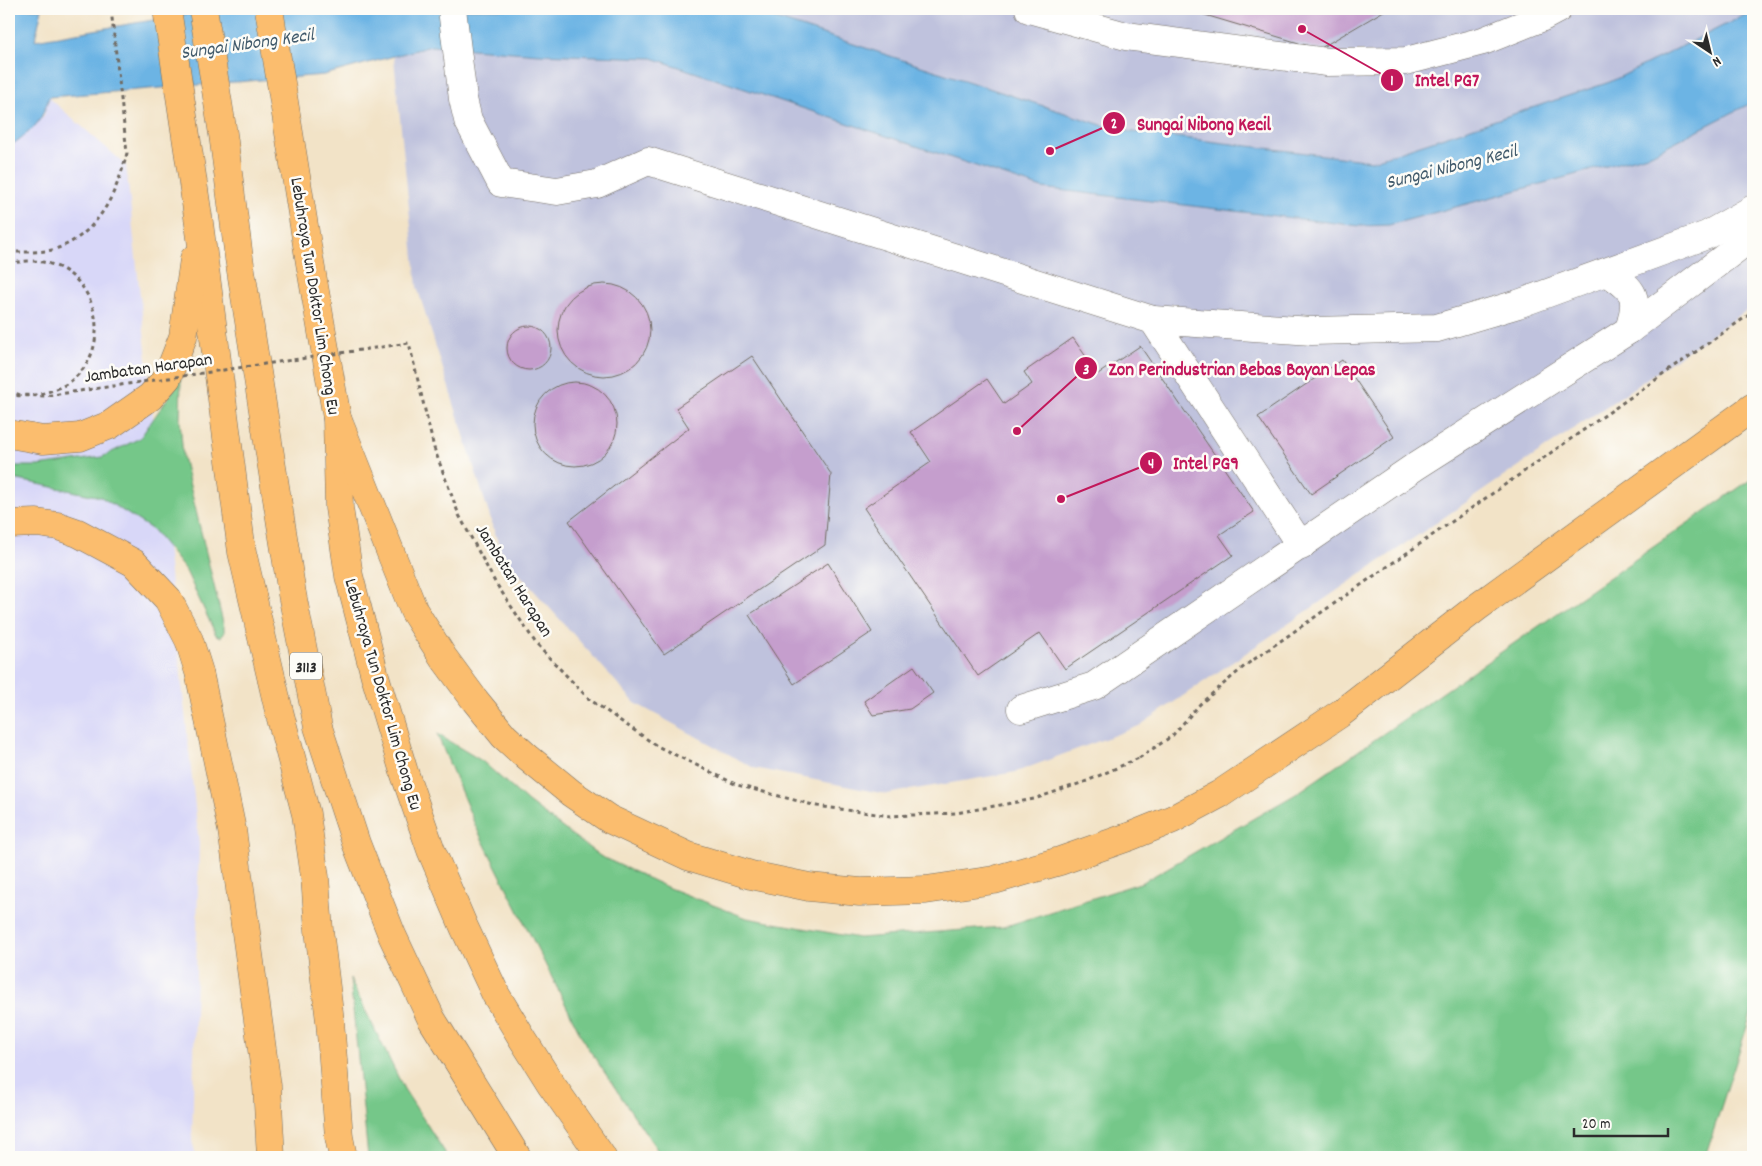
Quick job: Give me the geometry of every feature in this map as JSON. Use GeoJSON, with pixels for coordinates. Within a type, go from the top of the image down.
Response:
{"type":"FeatureCollection","features":[{"type":"Feature","properties":{"kind":"main road"},"geometry":{"type":"LineString","coordinates":[[167,9],[199,223],[242,552],[279,711],[306,814],[315,877],[340,1137],[344,1157]]}},
{"type":"Feature","properties":{"kind":"main road","name":"3113"},"geometry":{"type":"LineString","coordinates":[[203,9],[239,258],[291,584],[318,727],[356,843],[392,935],[431,1018],[517,1157]]}},
{"type":"Feature","properties":{"kind":"main road","name":"Lebuhraya Tun Doktor Lim Chong Eu"},"geometry":{"type":"LineString","coordinates":[[268,9],[337,418],[339,508],[350,576],[375,676],[404,772],[431,850],[496,995],[551,1084],[602,1157]]}},
{"type":"Feature","properties":{"kind":"main road"},"geometry":{"type":"LineString","coordinates":[[9,434],[43,440],[80,437],[110,426],[150,396],[167,378],[183,338],[199,223]]}},
{"type":"Feature","properties":{"kind":"main road"},"geometry":{"type":"LineString","coordinates":[[337,418],[414,611],[474,699],[504,736],[527,757],[571,794],[609,819],[688,856],[770,880],[809,887],[860,892],[926,890],[994,880],[1060,861],[1131,836],[1173,819],[1212,798],[1341,713],[1476,608],[1753,407]]}},
{"type":"Feature","properties":{"kind":"main road"},"geometry":{"type":"LineString","coordinates":[[9,524],[37,523],[58,526],[78,533],[134,562],[168,599],[189,640],[199,672],[232,830],[267,1086],[271,1157]]}},
{"type":"Feature","properties":{"kind":"main road"},"geometry":{"type":"LineString","coordinates":[[267,1086],[283,1157]]}},
{"type":"Feature","properties":{"kind":"lane"},"geometry":{"type":"LineString","coordinates":[[452,9],[458,67],[468,120],[501,183],[557,191],[597,184],[648,162],[1153,320],[1312,331],[1437,328],[1518,304],[1707,235],[1753,209]]}},
{"type":"Feature","properties":{"kind":"lane"},"geometry":{"type":"LineString","coordinates":[[1029,9],[1126,36],[1327,62],[1406,61],[1484,41],[1558,9]]}},
{"type":"Feature","properties":{"kind":"lane"},"geometry":{"type":"LineString","coordinates":[[1021,709],[1094,686],[1416,466],[1628,330],[1753,236]]}},
{"type":"Feature","properties":{"kind":"lane"},"geometry":{"type":"LineString","coordinates":[[1607,272],[1624,283],[1633,294],[1635,310],[1628,330]]}},
{"type":"Feature","properties":{"kind":"lane"},"geometry":{"type":"LineString","coordinates":[[1153,320],[1301,546]]}},
{"type":"Feature","properties":{"kind":"path"},"geometry":{"type":"LineString","coordinates":[[9,252],[57,249],[80,238],[92,227],[121,176],[127,153],[111,9]]}},
{"type":"Feature","properties":{"kind":"path","name":"Jambatan Harapan"},"geometry":{"type":"LineString","coordinates":[[9,264],[27,260],[49,263],[68,272],[84,288],[94,308],[97,330],[92,352],[81,371],[64,386],[42,394],[20,397],[9,393]]}},
{"type":"Feature","properties":{"kind":"path","name":"Jambatan Harapan"},"geometry":{"type":"LineString","coordinates":[[9,393],[45,396],[409,343],[434,448],[459,515],[496,582],[537,645],[589,699],[657,746],[737,784],[817,806],[891,816],[956,814],[1034,799],[1087,780],[1138,758],[1172,736],[1200,704],[1246,665],[1753,312]]}},
{"type":"Feature","properties":{"kind":"shaded area"},"geometry":{"type":"Polygon","coordinates":[[[389,9],[1753,9],[1753,306],[1139,726],[1016,772],[886,794],[754,768],[635,703],[502,555],[417,287],[389,9]]]}},
{"type":"Feature","properties":{"kind":"shaded area"},"geometry":{"type":"Polygon","coordinates":[[[48,97],[126,165],[199,844],[192,1141],[196,1157],[9,1157],[9,147],[30,131],[44,115],[48,97]]]}},
{"type":"Feature","properties":{"kind":"green space"},"geometry":{"type":"Polygon","coordinates":[[[181,379],[180,420],[183,457],[224,627],[224,634],[221,637],[216,635],[186,571],[153,530],[101,497],[9,478],[9,466],[38,466],[102,457],[140,438],[181,379]]]}},
{"type":"Feature","properties":{"kind":"green space"},"geometry":{"type":"Polygon","coordinates":[[[1753,478],[1753,1008],[1705,1157],[662,1157],[586,1045],[475,825],[437,734],[482,761],[528,802],[600,856],[669,888],[747,918],[859,938],[1003,927],[1143,882],[1296,794],[1753,478]]]}},
{"type":"Feature","properties":{"kind":"green space"},"geometry":{"type":"Polygon","coordinates":[[[350,979],[404,1089],[448,1157],[368,1157],[350,979]]]}},
{"type":"Feature","properties":{"kind":"water"},"geometry":{"type":"Polygon","coordinates":[[[9,9],[42,9],[35,40],[218,9],[746,9],[1117,130],[1372,161],[1610,82],[1753,11],[1753,102],[1651,154],[1389,225],[1360,226],[1042,188],[652,58],[540,54],[431,46],[324,75],[49,97],[43,114],[35,126],[9,147],[9,9]]]}},
{"type":"Feature","properties":{"kind":"building"},"geometry":{"type":"Polygon","coordinates":[[[1185,9],[1387,9],[1319,49],[1185,9]]]}},
{"type":"Feature","properties":{"kind":"building"},"geometry":{"type":"Polygon","coordinates":[[[604,284],[621,288],[636,298],[646,313],[650,330],[646,347],[636,362],[621,372],[604,376],[587,372],[572,362],[562,347],[558,330],[562,313],[572,298],[587,288],[604,284]]]}},
{"type":"Feature","properties":{"kind":"building"},"geometry":{"type":"Polygon","coordinates":[[[533,326],[545,332],[550,339],[550,357],[545,364],[538,369],[525,370],[513,364],[508,357],[507,344],[513,332],[520,327],[533,326]]]}},
{"type":"Feature","properties":{"kind":"building"},"geometry":{"type":"Polygon","coordinates":[[[1073,338],[1098,374],[1140,346],[1254,512],[1219,535],[1233,555],[1065,669],[1040,633],[978,676],[864,508],[931,462],[911,432],[987,379],[1004,404],[1032,384],[1024,372],[1073,338]]]}},
{"type":"Feature","properties":{"kind":"building"},"geometry":{"type":"Polygon","coordinates":[[[752,356],[831,474],[825,545],[664,654],[569,521],[689,428],[676,408],[752,356]]]}},
{"type":"Feature","properties":{"kind":"building"},"geometry":{"type":"Polygon","coordinates":[[[1342,360],[1394,437],[1311,494],[1258,417],[1342,360]]]}},
{"type":"Feature","properties":{"kind":"building"},"geometry":{"type":"Polygon","coordinates":[[[575,382],[591,385],[610,401],[614,408],[617,424],[614,440],[598,459],[591,463],[575,466],[559,463],[540,447],[536,440],[533,424],[536,408],[552,389],[559,385],[575,382]]]}},
{"type":"Feature","properties":{"kind":"building"},"geometry":{"type":"Polygon","coordinates":[[[828,563],[872,632],[794,684],[749,615],[828,563]]]}},
{"type":"Feature","properties":{"kind":"building"},"geometry":{"type":"Polygon","coordinates":[[[914,666],[933,693],[910,709],[873,715],[864,701],[914,666]]]}},
{"type":"Feature","properties":{"kind":"place","name":"Intel PG7"},"geometry":{"type":"Point","coordinates":[1302,29]}},
{"type":"Feature","properties":{"kind":"place","name":"Sungai Nibong Kecil"},"geometry":{"type":"Point","coordinates":[1050,151]}},
{"type":"Feature","properties":{"kind":"place","name":"Zon Perindustrian Bebas Bayan Lepas"},"geometry":{"type":"Point","coordinates":[1017,431]}},
{"type":"Feature","properties":{"kind":"place","name":"Intel PG9"},"geometry":{"type":"Point","coordinates":[1061,499]}}]}
